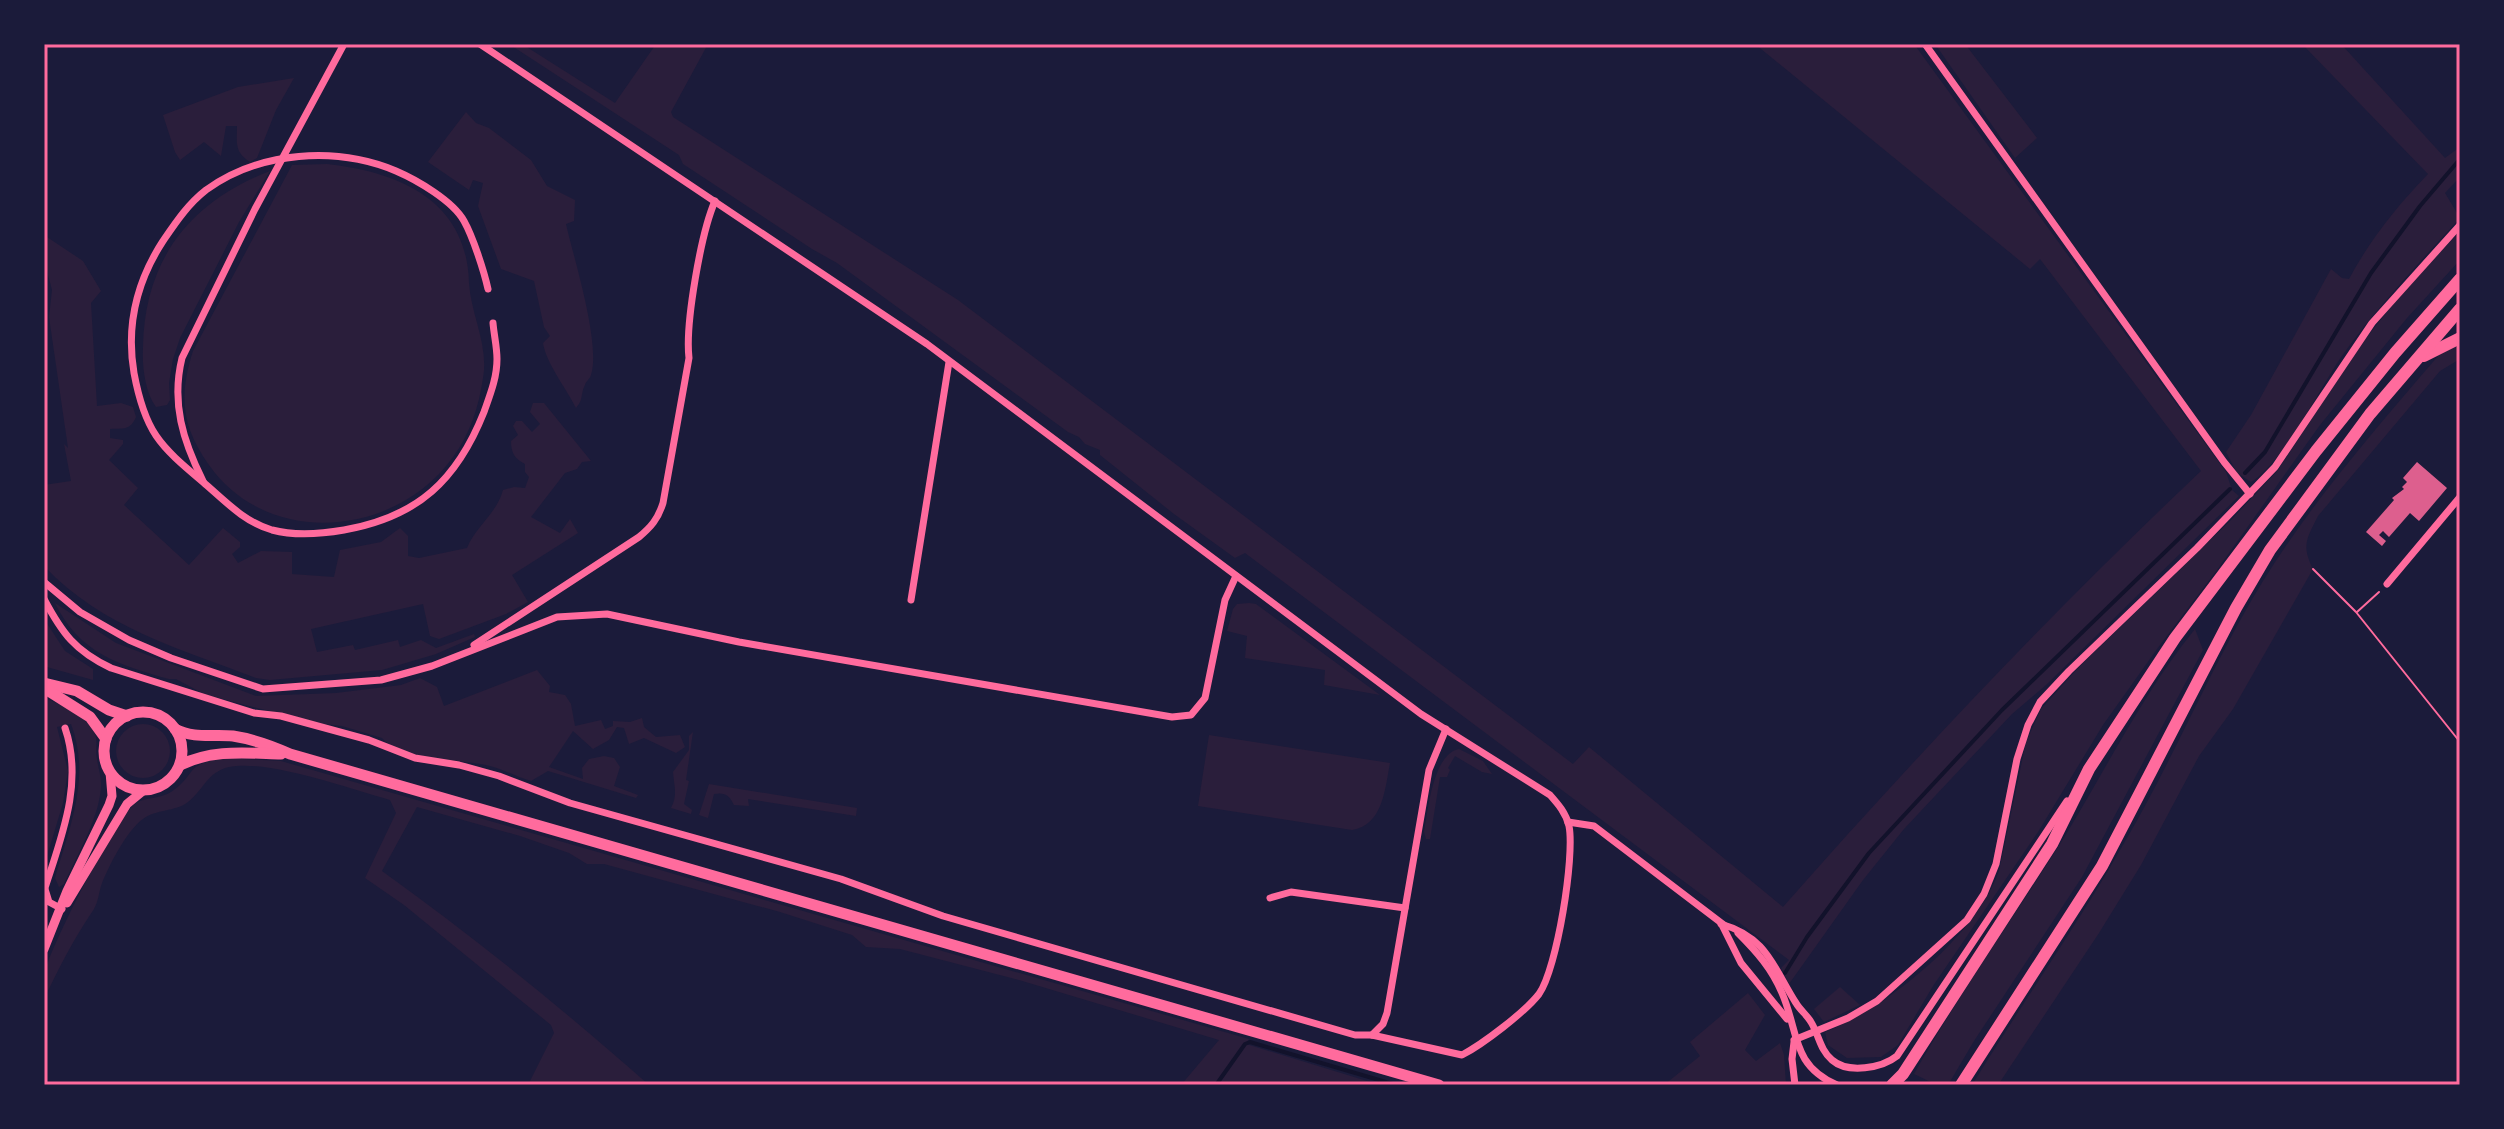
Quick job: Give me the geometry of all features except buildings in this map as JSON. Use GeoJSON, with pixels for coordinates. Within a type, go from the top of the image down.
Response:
{"type":"FeatureCollection","features":[{"type":"Feature","properties":{"kind":"highway"},"geometry":{"type":"LineString","coordinates":[[1892,1085],[1903,1074],[2052,844],[2089,769],[2175,638],[2316,451],[2460,279]]}},
{"type":"Feature","properties":{"kind":"highway"},"geometry":{"type":"LineString","coordinates":[[1961,1085],[2102,866],[2215,648],[2270,550],[2338,456],[2411,364],[2460,309]]}},
{"type":"Feature","properties":{"kind":"highway"},"geometry":{"type":"LineString","coordinates":[[2411,364],[2441,345],[2460,338]]}},
{"type":"Feature","properties":{"kind":"main road"},"geometry":{"type":"LineString","coordinates":[[44,686],[77,691],[109,710],[127,716]]}},
{"type":"Feature","properties":{"kind":"main road"},"geometry":{"type":"LineString","coordinates":[[44,686],[90,717],[106,739]]}},
{"type":"Feature","properties":{"kind":"main road"},"geometry":{"type":"LineString","coordinates":[[175,729],[182,746],[180,765],[168,781],[157,788],[144,790],[125,786],[110,772],[105,759],[106,739],[117,722],[127,716],[151,713],[189,735],[222,735],[253,740],[290,754],[1439,1085]]}},
{"type":"Feature","properties":{"kind":"main road"},"geometry":{"type":"LineString","coordinates":[[180,765],[206,755],[225,753],[290,754]]}},
{"type":"Feature","properties":{"kind":"street"},"geometry":{"type":"LineString","coordinates":[[204,483],[178,415],[179,372],[187,344],[344,44]]}},
{"type":"Feature","properties":{"kind":"street"},"geometry":{"type":"LineString","coordinates":[[44,599],[73,644],[111,668],[254,713],[281,716],[369,740],[415,758],[499,776],[570,803],[841,879],[943,916],[1355,1035],[1372,1035],[1462,1055],[1531,1003],[1545,984],[1553,964],[1570,845],[1568,822],[1550,795],[1409,705],[927,344],[480,44]]}},
{"type":"Feature","properties":{"kind":"street"},"geometry":{"type":"LineString","coordinates":[[1925,44],[2250,494]]}},
{"type":"Feature","properties":{"kind":"street"},"geometry":{"type":"LineString","coordinates":[[488,289],[463,219],[412,178],[340,155],[290,157],[245,170],[206,190],[178,218],[143,275],[133,318],[132,343],[138,392],[155,438],[234,510],[272,530],[301,533],[352,529],[407,508],[427,496],[454,471],[489,400],[496,366],[493,323]]}},
{"type":"Feature","properties":{"kind":"street"},"geometry":{"type":"LineString","coordinates":[[466,651],[639,537],[658,517],[689,358],[687,334],[706,226],[715,201]]}},
{"type":"Feature","properties":{"kind":"street"},"geometry":{"type":"LineString","coordinates":[[1794,1040],[1848,1018],[1877,1001],[1967,920],[1984,894],[1996,864],[2017,759],[2028,725],[2040,702],[2275,467],[2372,323],[2460,225]]}},
{"type":"Feature","properties":{"kind":"street"},"geometry":{"type":"LineString","coordinates":[[911,600],[949,362]]}},
{"type":"Feature","properties":{"kind":"street"},"geometry":{"type":"LineString","coordinates":[[2387,584],[2460,497]]}},
{"type":"Feature","properties":{"kind":"street"},"geometry":{"type":"LineString","coordinates":[[44,582],[80,612],[129,640],[198,668],[263,689],[381,680],[432,666],[557,617],[607,614],[739,642],[1172,717],[1191,715],[1205,698],[1225,600],[1236,576]]}},
{"type":"Feature","properties":{"kind":"street"},"geometry":{"type":"LineString","coordinates":[[62,909],[49,902],[44,890],[74,783],[73,752],[65,728]]}},
{"type":"Feature","properties":{"kind":"street"},"geometry":{"type":"LineString","coordinates":[[1372,1035],[1383,1024],[1387,1013],[1429,770],[1446,729]]}},
{"type":"Feature","properties":{"kind":"street"},"geometry":{"type":"LineString","coordinates":[[1721,924],[1738,928],[1767,951],[1826,1053],[1842,1065],[1878,1065],[1897,1056],[2089,769]]}},
{"type":"Feature","properties":{"kind":"street"},"geometry":{"type":"LineString","coordinates":[[62,909],[67,891],[109,805],[112,796],[110,772]]}},
{"type":"Feature","properties":{"kind":"street"},"geometry":{"type":"LineString","coordinates":[[44,949],[62,909],[127,804],[144,790]]}},
{"type":"Feature","properties":{"kind":"street"},"geometry":{"type":"LineString","coordinates":[[1568,822],[1594,826],[1721,924],[1736,931],[1761,956],[1784,997],[1794,1040],[1813,1071],[1837,1085]]}},
{"type":"Feature","properties":{"kind":"street"},"geometry":{"type":"LineString","coordinates":[[1270,898],[1291,892],[1405,908]]}},
{"type":"Feature","properties":{"kind":"street"},"geometry":{"type":"LineString","coordinates":[[1721,924],[1741,963],[1790,1024]]}},
{"type":"Feature","properties":{"kind":"street"},"geometry":{"type":"LineString","coordinates":[[1794,1040],[1792,1059],[1795,1085]]}},
{"type":"Feature","properties":{"kind":"path"},"geometry":{"type":"LineString","coordinates":[[2313,569],[2356,612],[2460,742]]}},
{"type":"Feature","properties":{"kind":"path"},"geometry":{"type":"LineString","coordinates":[[2356,612],[2387,584]]}},
{"type":"Feature","properties":{"kind":"shaded area"},"geometry":{"type":"Polygon","coordinates":[[[509,44],[522,44],[615,103],[656,44],[708,44],[671,112],[673,117],[958,300],[1573,764],[1589,747],[1783,907],[1987,684],[2201,471],[2040,259],[2030,269],[1755,44],[1914,44],[2226,472],[2232,490],[2239,496],[2046,685],[2012,714],[1904,829],[1863,880],[1789,984],[1781,968],[1789,960],[1245,553],[1235,558],[1100,455],[1100,450],[1068,432],[837,263],[683,164],[679,155],[509,44]]]}},
{"type":"Feature","properties":{"kind":"shaded area"},"geometry":{"type":"Polygon","coordinates":[[[1935,44],[1965,44],[2037,138],[2015,158],[1935,44]]]}},
{"type":"Feature","properties":{"kind":"shaded area"},"geometry":{"type":"Polygon","coordinates":[[[2302,44],[2341,44],[2445,158],[2460,147],[2460,177],[2445,193],[2460,218],[2357,335],[2289,441],[2251,482],[2237,473],[2226,452],[2251,415],[2331,269],[2342,278],[2349,279],[2385,224],[2428,174],[2302,44]]]}},
{"type":"Feature","properties":{"kind":"shaded area"},"geometry":{"type":"Polygon","coordinates":[[[294,78],[276,110],[257,158],[250,162],[241,155],[237,126],[226,126],[221,156],[204,142],[180,160],[163,115],[238,87],[294,78]]]}},
{"type":"Feature","properties":{"kind":"shaded area"},"geometry":{"type":"Polygon","coordinates":[[[466,112],[476,123],[489,128],[531,160],[547,186],[575,200],[574,221],[566,224],[590,323],[593,361],[576,408],[545,351],[543,343],[550,336],[544,327],[534,281],[501,269],[478,206],[483,183],[473,180],[469,190],[428,162],[466,112]]]}},
{"type":"Feature","properties":{"kind":"shaded area"},"geometry":{"type":"Polygon","coordinates":[[[327,164],[379,174],[403,183],[424,195],[442,211],[456,231],[465,254],[470,295],[484,354],[479,399],[469,429],[453,457],[429,484],[399,504],[366,517],[332,522],[297,520],[264,510],[234,492],[200,451],[185,410],[186,382],[193,351],[292,165],[327,164]]]}},
{"type":"Feature","properties":{"kind":"shaded area"},"geometry":{"type":"Polygon","coordinates":[[[270,171],[239,222],[180,338],[169,383],[170,400],[167,405],[156,407],[145,379],[143,348],[145,316],[163,261],[195,217],[217,199],[270,171]]]}},
{"type":"Feature","properties":{"kind":"shaded area"},"geometry":{"type":"Polygon","coordinates":[[[2460,231],[2460,260],[2407,318],[2320,425],[2157,649],[2103,725],[2038,832],[1933,986],[1898,1045],[1881,1057],[1847,1058],[1828,1045],[1825,1032],[1875,1006],[1927,967],[1971,920],[1987,896],[1999,871],[2026,742],[2041,709],[2079,667],[2230,521],[2278,470],[2359,347],[2398,298],[2460,231]]]}},
{"type":"Feature","properties":{"kind":"shaded area"},"geometry":{"type":"Polygon","coordinates":[[[44,235],[83,261],[101,291],[91,303],[97,406],[121,403],[133,407],[136,417],[129,427],[110,429],[110,438],[123,440],[123,444],[109,460],[138,488],[124,505],[189,565],[223,528],[240,542],[240,547],[232,554],[238,563],[261,551],[292,552],[292,574],[334,577],[340,550],[381,542],[400,528],[408,536],[408,556],[419,558],[467,548],[496,506],[503,490],[525,488],[529,477],[525,464],[513,452],[511,441],[518,435],[513,426],[516,421],[522,421],[532,432],[540,424],[530,412],[533,403],[544,403],[591,461],[582,462],[577,469],[565,473],[531,517],[560,533],[570,519],[578,533],[512,575],[528,602],[506,614],[439,639],[430,636],[423,604],[311,629],[317,652],[353,645],[355,650],[398,640],[400,647],[421,640],[436,648],[474,634],[475,637],[436,654],[382,670],[270,680],[256,678],[170,646],[116,621],[67,587],[44,566],[44,485],[71,481],[49,317],[52,290],[47,271],[44,270],[44,235]]]}},
{"type":"Feature","properties":{"kind":"shaded area"},"geometry":{"type":"Polygon","coordinates":[[[2460,343],[2460,359],[2440,371],[2318,516],[2306,547],[2313,569],[2233,709],[2199,756],[2141,865],[1998,1085],[1972,1085],[2109,870],[2162,774],[2227,644],[2281,553],[2340,472],[2404,395],[2439,355],[2460,343]]]}},
{"type":"Feature","properties":{"kind":"shaded area"},"geometry":{"type":"Polygon","coordinates":[[[55,603],[116,643],[256,696],[336,693],[401,685],[420,678],[437,687],[444,706],[537,670],[550,686],[549,692],[565,695],[571,704],[575,726],[601,720],[605,729],[613,726],[613,721],[630,722],[642,718],[644,727],[656,737],[680,735],[685,747],[676,753],[644,738],[629,744],[624,728],[617,727],[609,740],[593,749],[573,731],[549,767],[583,779],[582,768],[589,759],[614,758],[620,767],[614,786],[638,795],[636,798],[548,771],[531,781],[490,766],[417,755],[403,751],[382,738],[204,694],[176,679],[117,662],[76,634],[55,603]]]}},
{"type":"Feature","properties":{"kind":"shaded area"},"geometry":{"type":"Polygon","coordinates":[[[1237,604],[1256,604],[1380,695],[1324,685],[1325,670],[1245,658],[1247,636],[1227,631],[1233,609],[1237,604]]]}},
{"type":"Feature","properties":{"kind":"shaded area"},"geometry":{"type":"Polygon","coordinates":[[[44,619],[65,651],[93,669],[93,680],[47,667],[44,660],[44,619]]]}},
{"type":"Feature","properties":{"kind":"shaded area"},"geometry":{"type":"Polygon","coordinates":[[[2195,629],[2203,650],[2082,877],[1948,1085],[1937,1085],[1914,1074],[2065,836],[2143,704],[2195,629]]]}},
{"type":"Feature","properties":{"kind":"shaded area"},"geometry":{"type":"Polygon","coordinates":[[[44,698],[73,712],[91,728],[96,737],[101,781],[93,822],[64,884],[59,887],[55,878],[76,801],[79,763],[71,724],[57,727],[68,771],[63,803],[44,866],[44,698]]]}},
{"type":"Feature","properties":{"kind":"shaded area"},"geometry":{"type":"Polygon","coordinates":[[[143,724],[162,732],[170,751],[162,770],[143,778],[124,770],[116,751],[124,732],[143,724]]]}},
{"type":"Feature","properties":{"kind":"shaded area"},"geometry":{"type":"Polygon","coordinates":[[[693,732],[684,804],[692,810],[691,814],[671,808],[675,795],[673,772],[689,750],[689,736],[693,732]]]}},
{"type":"Feature","properties":{"kind":"shaded area"},"geometry":{"type":"Polygon","coordinates":[[[1209,735],[1390,763],[1381,804],[1370,821],[1352,830],[1198,806],[1209,735]]]}},
{"type":"Feature","properties":{"kind":"shaded area"},"geometry":{"type":"Polygon","coordinates":[[[1459,749],[1483,761],[1492,774],[1482,772],[1455,756],[1447,777],[1440,777],[1430,839],[1426,839],[1424,832],[1433,784],[1443,761],[1459,749]]]}},
{"type":"Feature","properties":{"kind":"shaded area"},"geometry":{"type":"Polygon","coordinates":[[[224,758],[281,761],[1249,1039],[1246,1044],[1380,1085],[1181,1085],[1219,1040],[1019,980],[900,949],[866,947],[852,935],[780,912],[604,864],[587,864],[569,853],[520,836],[417,807],[382,871],[518,975],[649,1085],[528,1085],[554,1033],[551,1025],[404,905],[365,878],[396,813],[390,800],[309,776],[265,767],[222,769],[210,777],[188,802],[148,816],[137,824],[108,869],[94,909],[44,999],[44,975],[57,940],[84,884],[127,813],[140,801],[171,792],[196,767],[224,758]]]}},
{"type":"Feature","properties":{"kind":"shaded area"},"geometry":{"type":"Polygon","coordinates":[[[709,784],[857,808],[856,816],[748,799],[749,806],[734,805],[726,795],[718,793],[714,794],[708,818],[699,815],[709,784]]]}},
{"type":"Feature","properties":{"kind":"shaded area"},"geometry":{"type":"Polygon","coordinates":[[[1840,987],[1860,1005],[1824,1022],[1814,1009],[1840,987]]]}},
{"type":"Feature","properties":{"kind":"shaded area"},"geometry":{"type":"Polygon","coordinates":[[[1748,993],[1765,1015],[1745,1050],[1756,1061],[1780,1043],[1786,1085],[1664,1085],[1700,1056],[1690,1042],[1748,993]]]}},
{"type":"Feature","properties":{"kind":"waterway"},"geometry":{"type":"LineString","coordinates":[[2245,473],[2265,452],[2371,273],[2420,206],[2460,159]]}},
{"type":"Feature","properties":{"kind":"waterway"},"geometry":{"type":"LineString","coordinates":[[1785,973],[1807,937],[1869,853],[2002,710],[2230,489]]}},
{"type":"Feature","properties":{"kind":"waterway"},"geometry":{"type":"LineString","coordinates":[[1216,1085],[1245,1044],[1250,1042],[1396,1085]]}}]}
